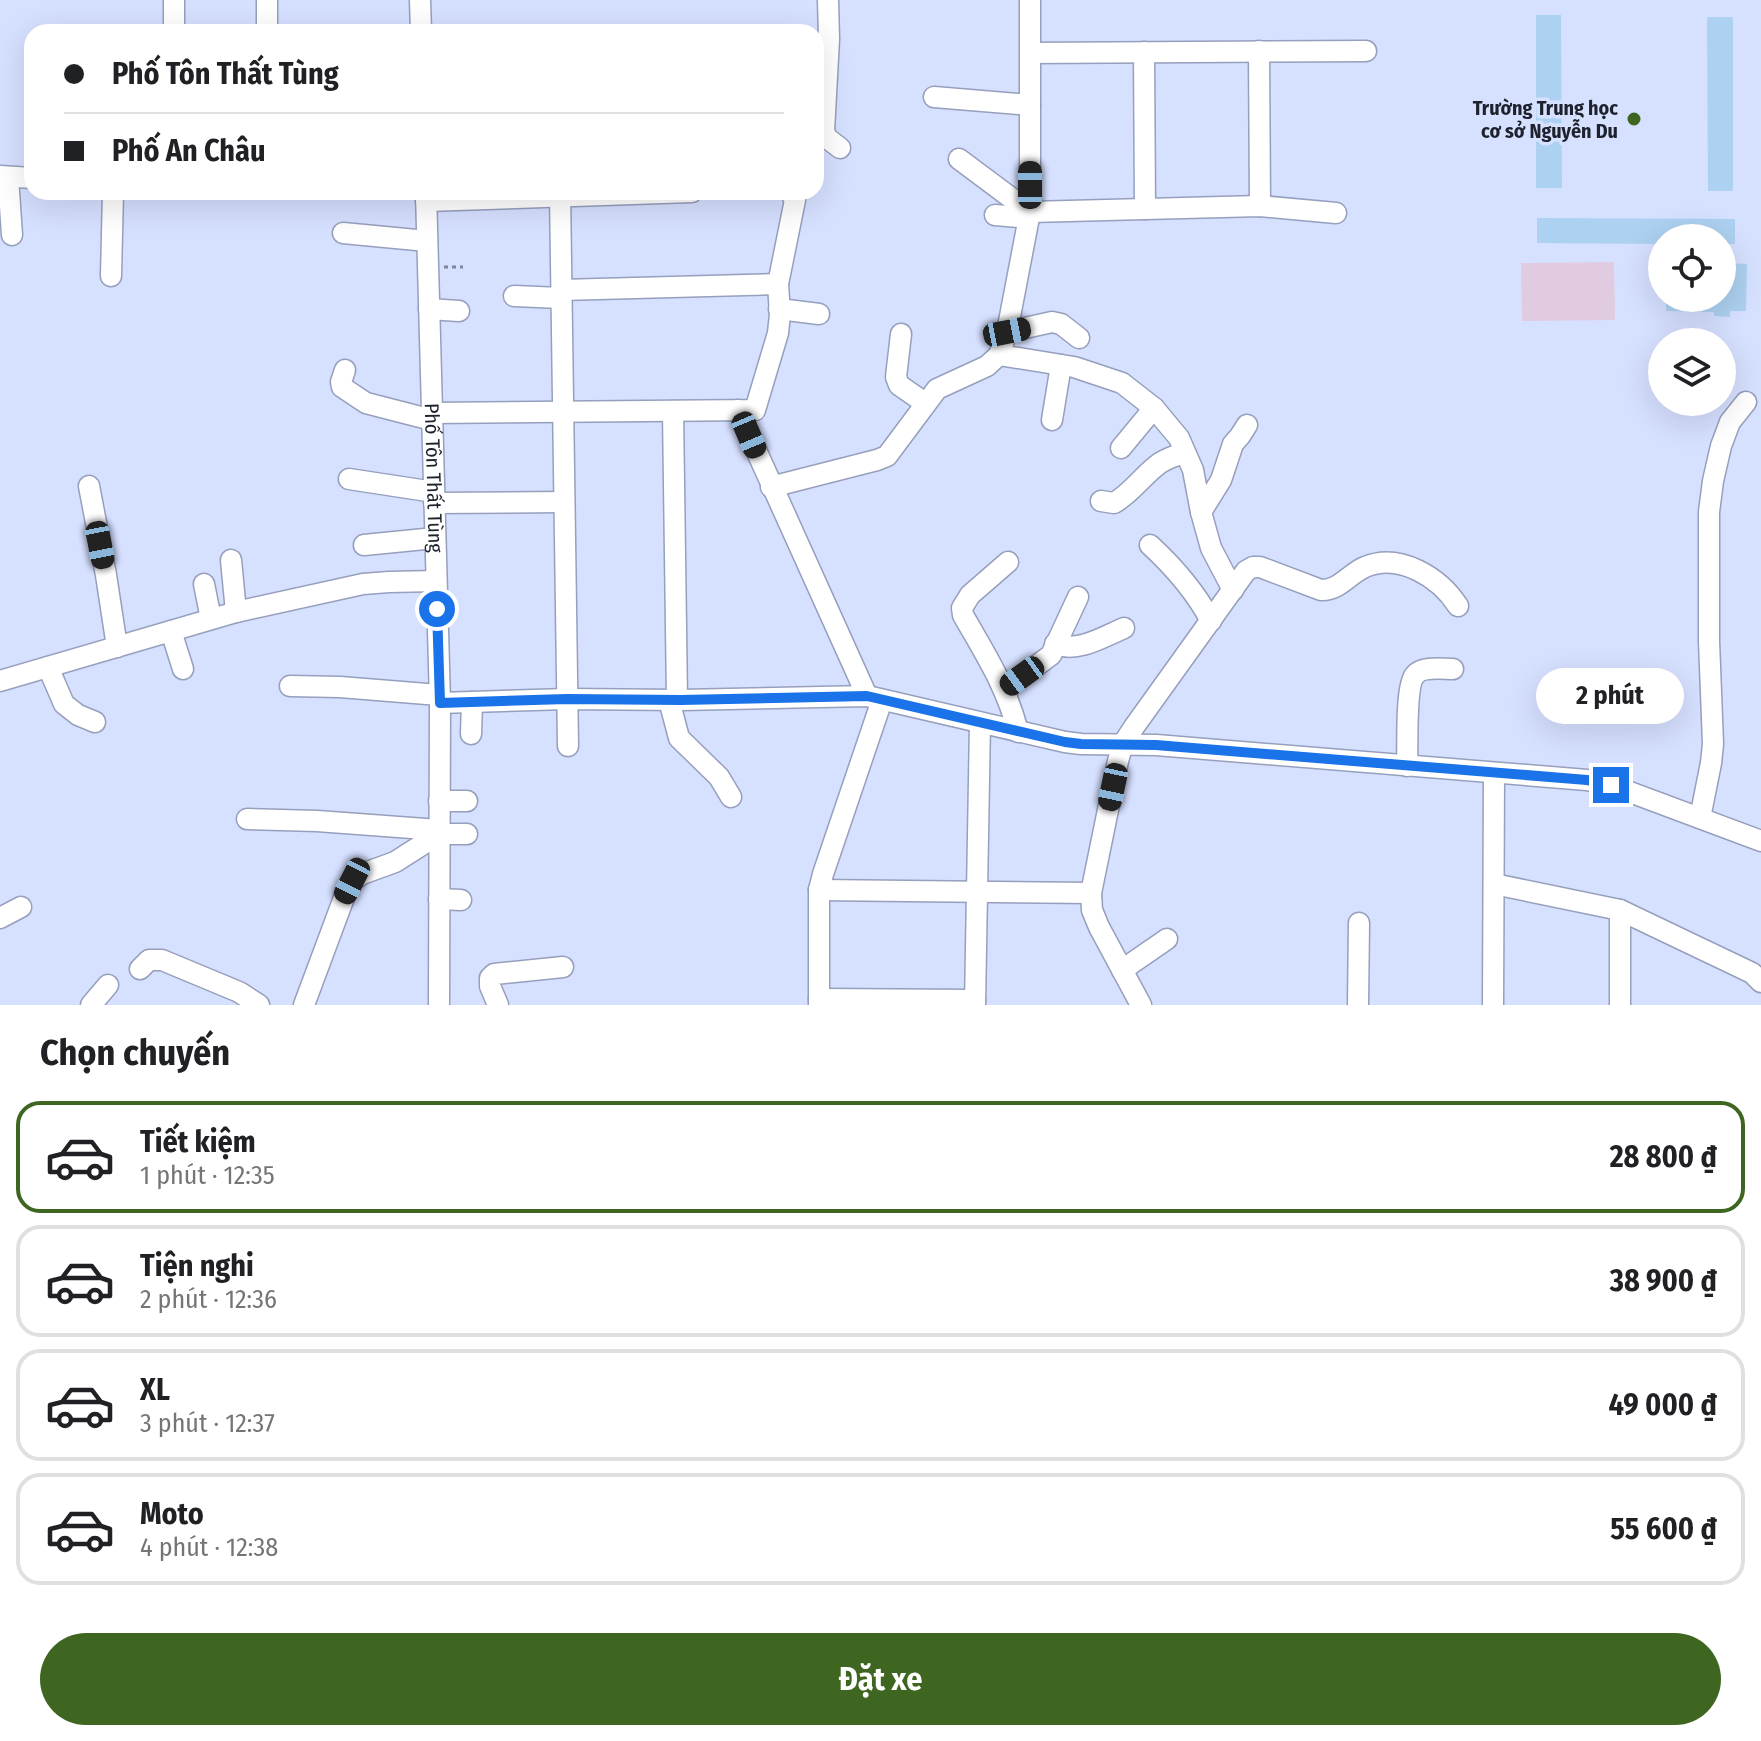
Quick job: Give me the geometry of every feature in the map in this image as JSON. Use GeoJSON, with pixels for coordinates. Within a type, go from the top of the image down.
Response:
{"type":"FeatureCollection","features":[{"type":"Feature","properties":{"kind":"street"},"geometry":{"type":"LineString","coordinates":[[174,0],[174,24]]}},
{"type":"Feature","properties":{"kind":"street"},"geometry":{"type":"LineString","coordinates":[[267,0],[267,24]]}},
{"type":"Feature","properties":{"kind":"street"},"geometry":{"type":"LineString","coordinates":[[420,0],[421,24]]}},
{"type":"Feature","properties":{"kind":"street"},"geometry":{"type":"LineString","coordinates":[[828,0],[824,131],[827,138],[840,148]]}},
{"type":"Feature","properties":{"kind":"street"},"geometry":{"type":"LineString","coordinates":[[771,487],[887,456],[937,389],[987,366],[999,355],[1007,332],[1029,215],[1030,0]]}},
{"type":"Feature","properties":{"kind":"street"},"geometry":{"type":"LineString","coordinates":[[1259,51],[1260,206]]}},
{"type":"Feature","properties":{"kind":"street"},"geometry":{"type":"LineString","coordinates":[[1031,53],[1366,51]]}},
{"type":"Feature","properties":{"kind":"street"},"geometry":{"type":"LineString","coordinates":[[1144,52],[1145,209]]}},
{"type":"Feature","properties":{"kind":"street"},"geometry":{"type":"LineString","coordinates":[[934,97],[1030,105]]}},
{"type":"Feature","properties":{"kind":"street"},"geometry":{"type":"LineString","coordinates":[[959,159],[1029,215]]}},
{"type":"Feature","properties":{"kind":"street"},"geometry":{"type":"LineString","coordinates":[[12,235],[4,177],[24,178]]}},
{"type":"Feature","properties":{"kind":"street"},"geometry":{"type":"LineString","coordinates":[[111,276],[113,200]]}},
{"type":"Feature","properties":{"kind":"street","name":"Phố Tôn Thất Tùng"},"geometry":{"type":"LineString","coordinates":[[426,200],[440,699],[439,1005]]}},
{"type":"Feature","properties":{"kind":"street"},"geometry":{"type":"LineString","coordinates":[[560,200],[568,746]]}},
{"type":"Feature","properties":{"kind":"street"},"geometry":{"type":"LineString","coordinates":[[345,370],[342,387],[366,403],[432,416],[755,410],[778,333],[778,284],[795,200]]}},
{"type":"Feature","properties":{"kind":"street"},"geometry":{"type":"LineString","coordinates":[[995,215],[1260,206],[1336,213]]}},
{"type":"Feature","properties":{"kind":"street"},"geometry":{"type":"LineString","coordinates":[[343,233],[427,241]]}},
{"type":"Feature","properties":{"kind":"street"},"geometry":{"type":"LineString","coordinates":[[514,296],[778,284]]}},
{"type":"Feature","properties":{"kind":"street"},"geometry":{"type":"LineString","coordinates":[[429,309],[459,311]]}},
{"type":"Feature","properties":{"kind":"street"},"geometry":{"type":"LineString","coordinates":[[779,309],[819,314]]}},
{"type":"Feature","properties":{"kind":"street"},"geometry":{"type":"LineString","coordinates":[[1007,332],[1052,322],[1061,324],[1079,338]]}},
{"type":"Feature","properties":{"kind":"street"},"geometry":{"type":"LineString","coordinates":[[901,334],[897,382],[925,403]]}},
{"type":"Feature","properties":{"kind":"street"},"geometry":{"type":"LineString","coordinates":[[999,355],[1074,367],[1122,383],[1154,408],[1179,438],[1193,470],[1211,548],[1233,590]]}},
{"type":"Feature","properties":{"kind":"street"},"geometry":{"type":"LineString","coordinates":[[1052,420],[1061,365]]}},
{"type":"Feature","properties":{"kind":"street"},"geometry":{"type":"LineString","coordinates":[[1700,818],[1713,744],[1709,512],[1721,446],[1730,422],[1746,402]]}},
{"type":"Feature","properties":{"kind":"street"},"geometry":{"type":"LineString","coordinates":[[1121,448],[1154,408]]}},
{"type":"Feature","properties":{"kind":"street"},"geometry":{"type":"LineString","coordinates":[[738,410],[771,487],[874,698],[819,890],[819,1002],[975,1002],[980,723]]}},
{"type":"Feature","properties":{"kind":"street"},"geometry":{"type":"LineString","coordinates":[[673,411],[679,738],[719,777],[731,797]]}},
{"type":"Feature","properties":{"kind":"street"},"geometry":{"type":"LineString","coordinates":[[1201,512],[1221,480],[1233,444],[1247,425]]}},
{"type":"Feature","properties":{"kind":"street"},"geometry":{"type":"LineString","coordinates":[[1101,501],[1114,503],[1123,498],[1157,465],[1185,453]]}},
{"type":"Feature","properties":{"kind":"street"},"geometry":{"type":"LineString","coordinates":[[349,479],[434,498],[564,502]]}},
{"type":"Feature","properties":{"kind":"street"},"geometry":{"type":"LineString","coordinates":[[89,486],[117,647]]}},
{"type":"Feature","properties":{"kind":"street"},"geometry":{"type":"LineString","coordinates":[[364,545],[435,538]]}},
{"type":"Feature","properties":{"kind":"street"},"geometry":{"type":"LineString","coordinates":[[1150,545],[1175,568],[1211,621]]}},
{"type":"Feature","properties":{"kind":"street"},"geometry":{"type":"LineString","coordinates":[[231,560],[236,612]]}},
{"type":"Feature","properties":{"kind":"street"},"geometry":{"type":"LineString","coordinates":[[1008,562],[970,595],[962,608],[1005,689],[1018,732]]}},
{"type":"Feature","properties":{"kind":"street"},"geometry":{"type":"LineString","coordinates":[[1141,1005],[1092,910],[1091,893],[1123,744],[1246,571],[1260,567],[1321,590],[1329,590],[1365,567],[1380,563],[1397,564],[1418,570],[1434,580],[1458,606]]}},
{"type":"Feature","properties":{"kind":"street"},"geometry":{"type":"LineString","coordinates":[[0,681],[236,612],[363,584],[436,581]]}},
{"type":"Feature","properties":{"kind":"street"},"geometry":{"type":"LineString","coordinates":[[204,584],[211,619]]}},
{"type":"Feature","properties":{"kind":"street"},"geometry":{"type":"LineString","coordinates":[[1005,689],[1051,655],[1078,597]]}},
{"type":"Feature","properties":{"kind":"street"},"geometry":{"type":"LineString","coordinates":[[1055,644],[1064,648],[1077,647],[1124,628]]}},
{"type":"Feature","properties":{"kind":"street"},"geometry":{"type":"LineString","coordinates":[[171,631],[183,669]]}},
{"type":"Feature","properties":{"kind":"street"},"geometry":{"type":"LineString","coordinates":[[48,667],[64,704],[78,715],[95,722]]}},
{"type":"Feature","properties":{"kind":"street"},"geometry":{"type":"LineString","coordinates":[[1407,766],[1409,689],[1414,676],[1427,670],[1453,669]]}},
{"type":"Feature","properties":{"kind":"street"},"geometry":{"type":"LineString","coordinates":[[290,686],[340,687],[472,702],[874,698],[1081,744],[1156,745],[1587,780],[1611,785],[1761,841]]}},
{"type":"Feature","properties":{"kind":"street"},"geometry":{"type":"LineString","coordinates":[[676,700],[689,732],[718,758]]}},
{"type":"Feature","properties":{"kind":"street"},"geometry":{"type":"LineString","coordinates":[[471,734],[472,702]]}},
{"type":"Feature","properties":{"kind":"street"},"geometry":{"type":"LineString","coordinates":[[1493,1005],[1494,773]]}},
{"type":"Feature","properties":{"kind":"street"},"geometry":{"type":"LineString","coordinates":[[439,801],[467,801]]}},
{"type":"Feature","properties":{"kind":"street"},"geometry":{"type":"LineString","coordinates":[[247,819],[317,821],[467,834]]}},
{"type":"Feature","properties":{"kind":"street"},"geometry":{"type":"LineString","coordinates":[[304,1005],[352,881],[395,862],[439,832]]}},
{"type":"Feature","properties":{"kind":"street"},"geometry":{"type":"LineString","coordinates":[[1494,884],[1620,910],[1752,973],[1761,982]]}},
{"type":"Feature","properties":{"kind":"street"},"geometry":{"type":"LineString","coordinates":[[819,890],[1091,893]]}},
{"type":"Feature","properties":{"kind":"street"},"geometry":{"type":"LineString","coordinates":[[439,899],[461,900]]}},
{"type":"Feature","properties":{"kind":"street"},"geometry":{"type":"LineString","coordinates":[[0,918],[21,907]]}},
{"type":"Feature","properties":{"kind":"street"},"geometry":{"type":"LineString","coordinates":[[1620,910],[1620,1005]]}},
{"type":"Feature","properties":{"kind":"street"},"geometry":{"type":"LineString","coordinates":[[1358,1005],[1359,923]]}},
{"type":"Feature","properties":{"kind":"street"},"geometry":{"type":"LineString","coordinates":[[1122,970],[1167,939]]}},
{"type":"Feature","properties":{"kind":"street"},"geometry":{"type":"LineString","coordinates":[[140,969],[149,960],[162,960],[239,992],[259,1005]]}},
{"type":"Feature","properties":{"kind":"street"},"geometry":{"type":"LineString","coordinates":[[498,1005],[490,986],[490,978],[494,974],[563,967]]}},
{"type":"Feature","properties":{"kind":"street"},"geometry":{"type":"LineString","coordinates":[[91,1005],[108,985]]}},
{"type":"Feature","properties":{"kind":"shaded area"},"geometry":{"type":"Polygon","coordinates":[[[1614,262],[1615,320],[1522,321],[1521,263],[1614,262]]]}},
{"type":"Feature","properties":{"kind":"building"},"geometry":{"type":"Polygon","coordinates":[[[1536,15],[1561,15],[1562,188],[1536,188],[1536,15]]]}},
{"type":"Feature","properties":{"kind":"building"},"geometry":{"type":"Polygon","coordinates":[[[1707,17],[1733,17],[1733,191],[1708,191],[1707,17]]]}},
{"type":"Feature","properties":{"kind":"building"},"geometry":{"type":"Polygon","coordinates":[[[1537,218],[1735,219],[1735,224],[1648,224],[1648,244],[1537,243],[1537,218]]]}},
{"type":"Feature","properties":{"kind":"building"},"geometry":{"type":"Polygon","coordinates":[[[1736,264],[1747,264],[1746,311],[1736,311],[1736,264]]]}},
{"type":"Feature","properties":{"kind":"building"},"geometry":{"type":"Polygon","coordinates":[[[1714,312],[1730,312],[1730,317],[1714,316],[1714,312]]]}},
{"type":"Feature","properties":{"kind":"place","name":"Trường Trung học cơ sở Nguyễn Du"},"geometry":{"type":"Point","coordinates":[1634,119]}},
{"type":"Feature","properties":{"kind":"route"},"geometry":{"type":"LineString","coordinates":[[437,609],[440,703],[867,696],[1081,744],[1156,745],[1587,780],[1611,785]]}}]}
